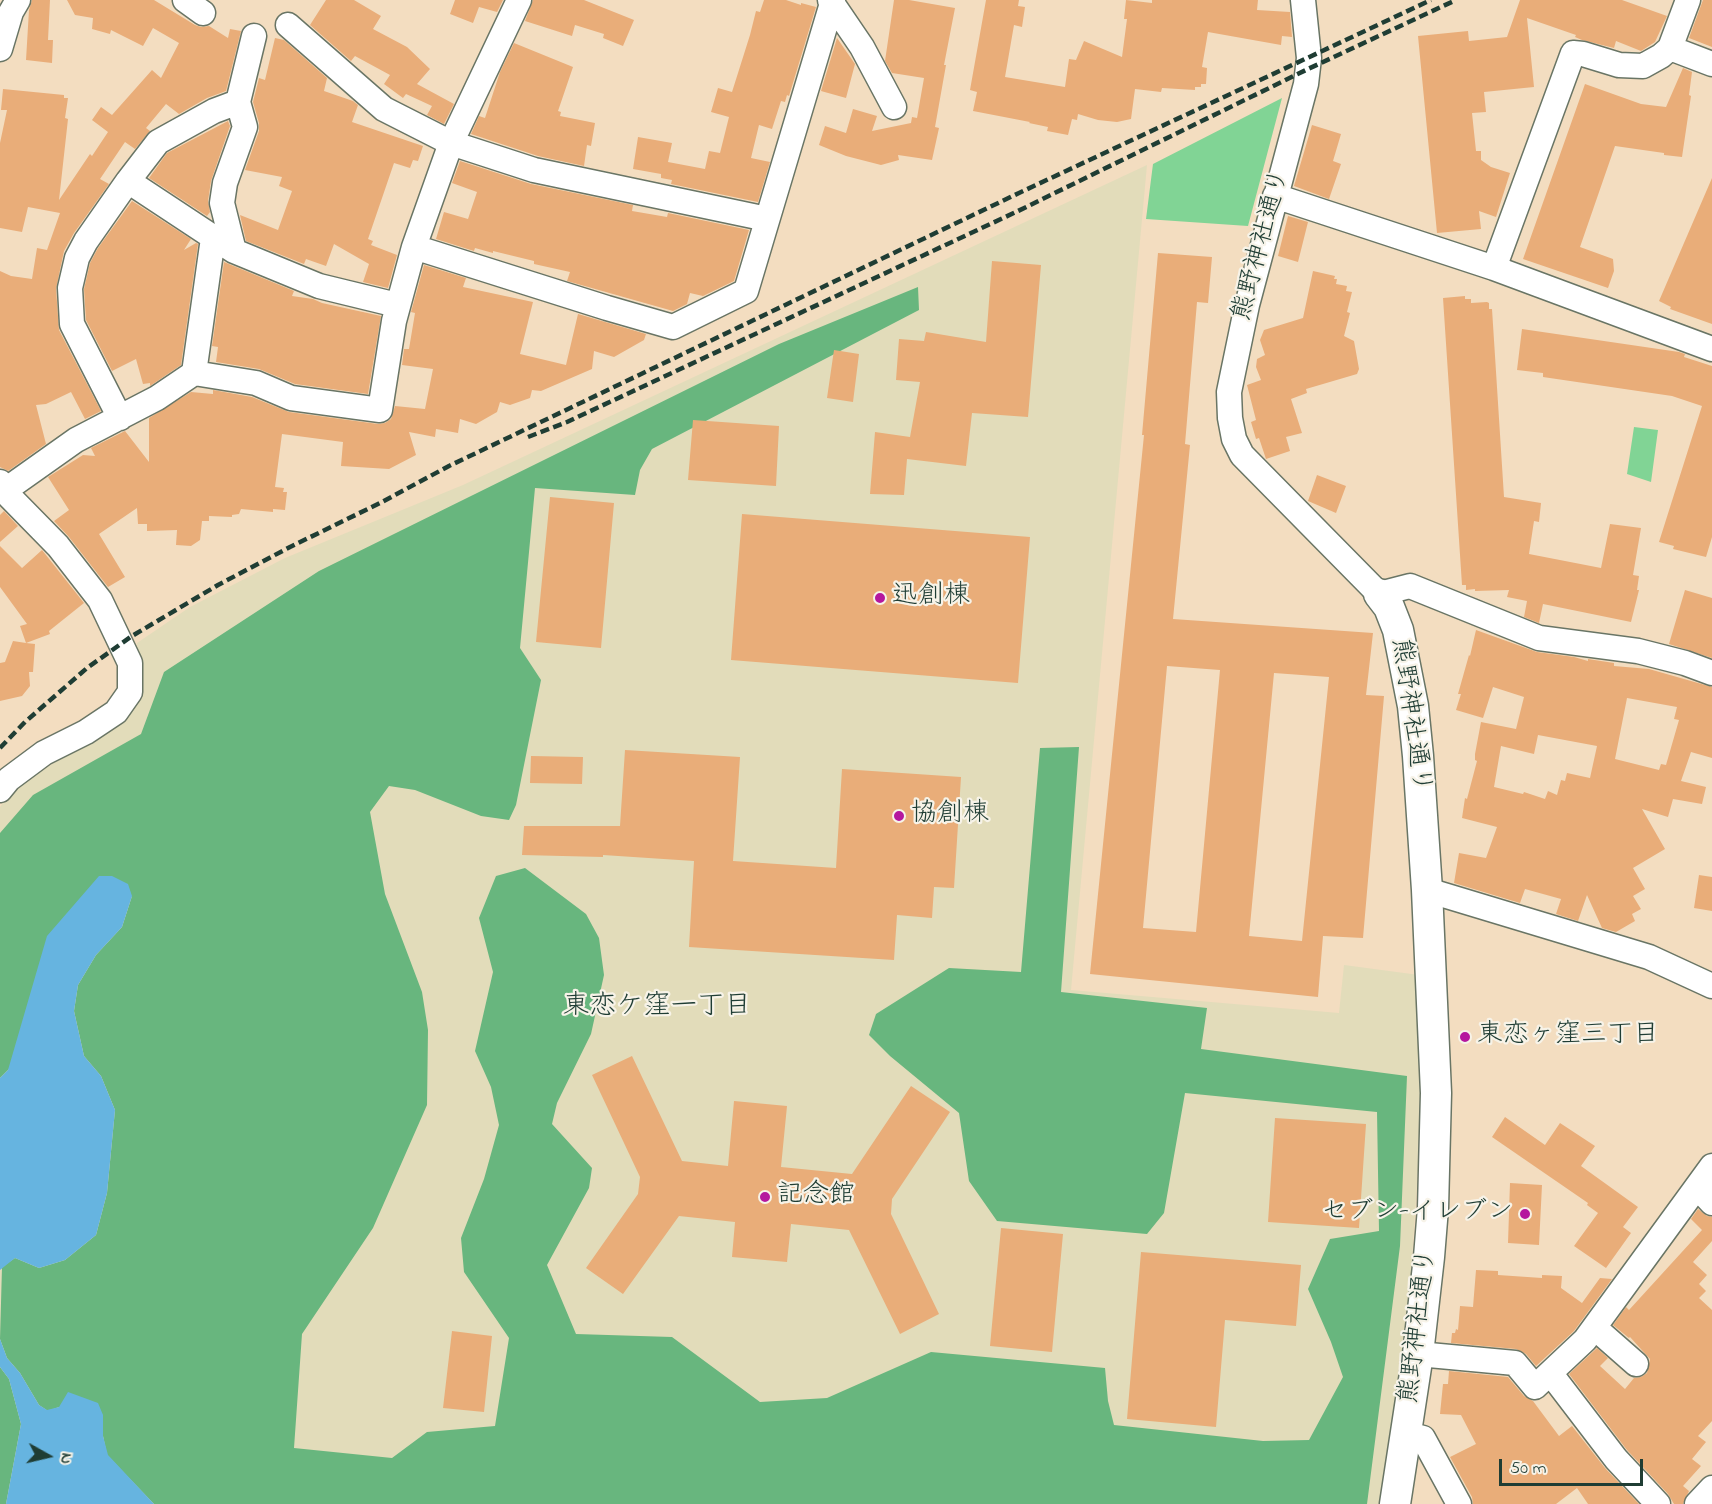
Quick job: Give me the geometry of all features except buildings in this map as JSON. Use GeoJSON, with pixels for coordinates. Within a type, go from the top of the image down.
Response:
{"type":"FeatureCollection","features":[{"type":"Feature","properties":{"kind":"main road","name":"熊野神社通り"},"geometry":{"type":"LineString","coordinates":[[1379,594],[1389,607],[1398,630],[1413,706],[1427,890],[1435,1054],[1432,1218],[1419,1354],[1395,1504]]}},
{"type":"Feature","properties":{"kind":"street"},"geometry":{"type":"LineString","coordinates":[[0,49],[11,12],[18,0]]}},
{"type":"Feature","properties":{"kind":"street"},"geometry":{"type":"LineString","coordinates":[[0,790],[9,779],[44,753],[86,732],[116,712],[130,692],[130,663],[99,600],[58,546],[2,487],[76,440],[157,398],[194,373],[256,383],[291,398],[380,410],[397,305],[414,247],[451,143],[519,0]]}},
{"type":"Feature","properties":{"kind":"street","name":"熊野神社通り"},"geometry":{"type":"LineString","coordinates":[[1303,0],[1308,69],[1297,121],[1247,305],[1229,392],[1230,418],[1234,439],[1242,455],[1379,594]]}},
{"type":"Feature","properties":{"kind":"street"},"geometry":{"type":"LineString","coordinates":[[1494,267],[1573,53],[1619,65],[1643,66],[1670,48],[1688,0]]}},
{"type":"Feature","properties":{"kind":"street"},"geometry":{"type":"LineString","coordinates":[[414,247],[673,327],[746,291],[832,1]]}},
{"type":"Feature","properties":{"kind":"street"},"geometry":{"type":"LineString","coordinates":[[832,1],[862,47],[894,107]]}},
{"type":"Feature","properties":{"kind":"street"},"geometry":{"type":"LineString","coordinates":[[288,25],[384,109],[451,143],[534,170],[767,219]]}},
{"type":"Feature","properties":{"kind":"street"},"geometry":{"type":"LineString","coordinates":[[234,251],[222,203],[225,183],[245,127],[238,102],[254,36]]}},
{"type":"Feature","properties":{"kind":"street"},"geometry":{"type":"LineString","coordinates":[[1670,48],[1712,64]]}},
{"type":"Feature","properties":{"kind":"street"},"geometry":{"type":"LineString","coordinates":[[120,418],[72,324],[70,288],[78,258],[86,242],[128,181],[158,142],[214,111],[238,102]]}},
{"type":"Feature","properties":{"kind":"street"},"geometry":{"type":"LineString","coordinates":[[128,181],[234,251],[319,286],[397,305]]}},
{"type":"Feature","properties":{"kind":"street"},"geometry":{"type":"LineString","coordinates":[[1275,196],[1494,267],[1712,349]]}},
{"type":"Feature","properties":{"kind":"street"},"geometry":{"type":"LineString","coordinates":[[194,373],[213,238]]}},
{"type":"Feature","properties":{"kind":"street"},"geometry":{"type":"LineString","coordinates":[[1379,594],[1410,585],[1539,638],[1638,651],[1685,663],[1712,673]]}},
{"type":"Feature","properties":{"kind":"street"},"geometry":{"type":"LineString","coordinates":[[1427,890],[1649,957],[1712,986]]}},
{"type":"Feature","properties":{"kind":"street"},"geometry":{"type":"LineString","coordinates":[[1419,1354],[1515,1363],[1535,1387],[1585,1340],[1705,1195],[1712,1166]]}},
{"type":"Feature","properties":{"kind":"street"},"geometry":{"type":"LineString","coordinates":[[1595,1328],[1636,1364]]}},
{"type":"Feature","properties":{"kind":"street"},"geometry":{"type":"LineString","coordinates":[[1551,1374],[1616,1459],[1658,1504]]}},
{"type":"Feature","properties":{"kind":"street"},"geometry":{"type":"LineString","coordinates":[[1407,1434],[1423,1438],[1459,1504]]}},
{"type":"Feature","properties":{"kind":"street"},"geometry":{"type":"LineString","coordinates":[[1697,1504],[1712,1488]]}},
{"type":"Feature","properties":{"kind":"shaded area"},"geometry":{"type":"Polygon","coordinates":[[[1147,165],[1071,990],[1339,1013],[1344,965],[1419,975],[1421,1126],[1407,1332],[1380,1504],[0,1504],[0,807],[13,790],[125,716],[142,692],[137,643],[190,607],[285,558],[463,485],[1147,165]]]}},
{"type":"Feature","properties":{"kind":"green space"},"geometry":{"type":"Polygon","coordinates":[[[1282,98],[1248,226],[1146,219],[1153,164],[1282,98]]]}},
{"type":"Feature","properties":{"kind":"green space"},"geometry":{"type":"Polygon","coordinates":[[[918,287],[919,310],[652,449],[640,470],[635,495],[535,488],[520,648],[541,680],[516,805],[509,820],[481,816],[415,790],[389,786],[370,812],[385,894],[422,992],[428,1030],[427,1105],[373,1228],[302,1334],[294,1448],[392,1458],[427,1432],[495,1426],[509,1338],[464,1272],[461,1238],[484,1179],[499,1125],[491,1087],[475,1051],[493,972],[479,918],[496,876],[525,868],[586,914],[599,938],[604,975],[591,1034],[557,1103],[552,1124],[592,1168],[589,1188],[547,1265],[576,1334],[672,1337],[760,1402],[827,1398],[931,1352],[1105,1368],[1108,1401],[1114,1425],[1263,1441],[1309,1440],[1343,1377],[1308,1289],[1330,1239],[1379,1231],[1377,1112],[1185,1093],[1164,1213],[1147,1234],[997,1221],[969,1181],[959,1113],[890,1056],[869,1035],[876,1014],[949,968],[1021,972],[1040,748],[1079,747],[1061,992],[1207,1008],[1201,1049],[1407,1076],[1400,1246],[1367,1504],[154,1504],[107,1455],[103,1436],[103,1415],[59,1407],[48,1411],[39,1405],[20,1373],[7,1358],[0,1339],[2,1267],[15,1258],[39,1268],[65,1260],[96,1235],[107,1193],[115,1110],[101,1076],[84,1056],[74,1011],[78,985],[96,955],[122,927],[132,896],[0,1078],[0,833],[33,795],[141,734],[164,672],[319,571],[779,344],[918,287]]]}},
{"type":"Feature","properties":{"kind":"green space"},"geometry":{"type":"Polygon","coordinates":[[[1634,427],[1658,430],[1651,482],[1627,474],[1634,427]]]}},
{"type":"Feature","properties":{"kind":"green space"},"geometry":{"type":"Polygon","coordinates":[[[0,1367],[9,1379],[21,1424],[6,1504],[0,1504],[0,1367]]]}},
{"type":"Feature","properties":{"kind":"water"},"geometry":{"type":"Polygon","coordinates":[[[99,876],[112,876],[128,884],[132,896],[122,927],[96,955],[78,985],[74,1011],[84,1056],[101,1076],[115,1110],[107,1193],[96,1235],[65,1260],[39,1268],[15,1258],[0,1270],[0,1078],[8,1070],[47,936],[99,876]]]}},
{"type":"Feature","properties":{"kind":"water"},"geometry":{"type":"Polygon","coordinates":[[[0,1339],[7,1358],[20,1373],[39,1405],[47,1410],[59,1407],[68,1392],[98,1403],[103,1415],[103,1436],[108,1455],[154,1504],[6,1504],[21,1424],[9,1379],[0,1367],[0,1339]]]}},
{"type":"Feature","properties":{"kind":"railway"},"geometry":{"type":"LineString","coordinates":[[0,748],[25,722],[87,668],[132,636],[218,585],[290,547],[449,466],[1019,193],[1431,0]]}},
{"type":"Feature","properties":{"kind":"railway"},"geometry":{"type":"LineString","coordinates":[[528,437],[567,422],[1016,212],[1308,69],[1456,0]]}},
{"type":"Feature","properties":{"kind":"place","name":"迅創棟"},"geometry":{"type":"Point","coordinates":[880,598]}},
{"type":"Feature","properties":{"kind":"place","name":"協創棟"},"geometry":{"type":"Point","coordinates":[899,816]}},
{"type":"Feature","properties":{"kind":"place","name":"東恋ヶ窪三丁目"},"geometry":{"type":"Point","coordinates":[1465,1037]}},
{"type":"Feature","properties":{"kind":"place","name":"記念館"},"geometry":{"type":"Point","coordinates":[765,1197]}},
{"type":"Feature","properties":{"kind":"place","name":"セブン-イレブン"},"geometry":{"type":"Point","coordinates":[1525,1214]}},
{"type":"Feature","properties":{"kind":"district","name":"東恋ケ窪一丁目"},"geometry":{"type":"Point","coordinates":[657,1009]}}]}
